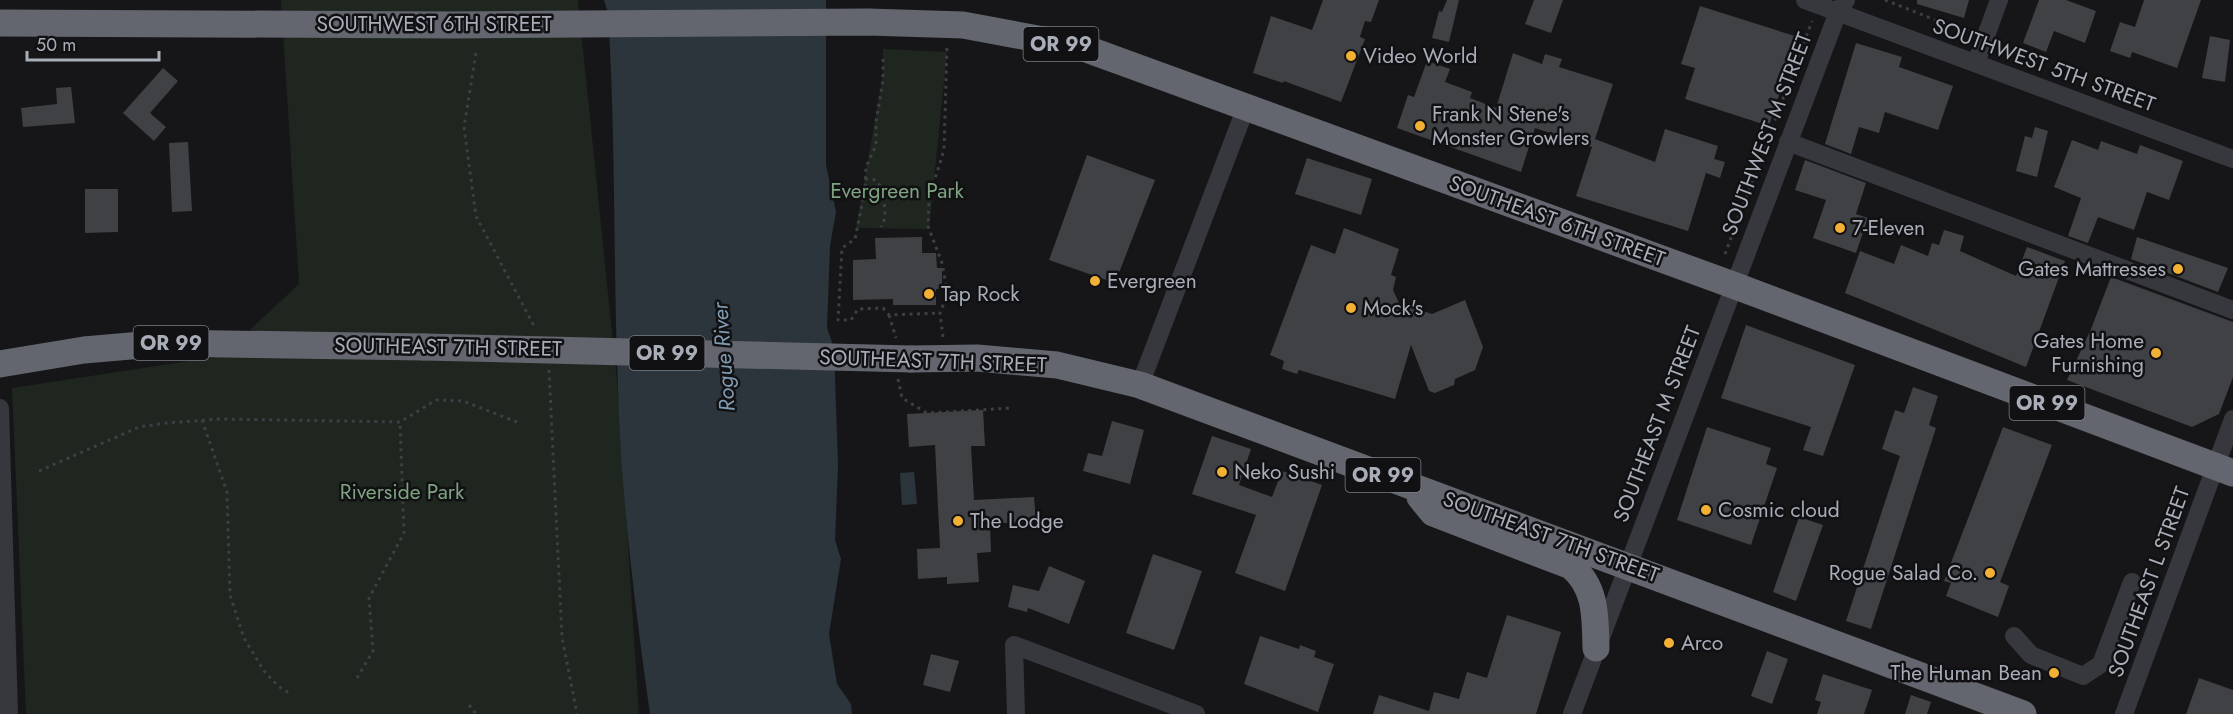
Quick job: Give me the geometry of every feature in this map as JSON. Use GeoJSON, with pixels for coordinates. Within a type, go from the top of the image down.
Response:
{"type":"FeatureCollection","features":[{"type":"Feature","properties":{"kind":"highway","name":"SOUTHEAST 6TH STREET"},"geometry":{"type":"LineString","coordinates":[[868,22],[947,24],[1082,47],[1733,285],[2224,470]]}},
{"type":"Feature","properties":{"kind":"highway","name":"SOUTHWEST 6TH STREET"},"geometry":{"type":"LineString","coordinates":[[0,23],[454,25],[868,22]]}},
{"type":"Feature","properties":{"kind":"highway","name":"SOUTHEAST 7TH STREET"},"geometry":{"type":"LineString","coordinates":[[0,364],[84,350],[165,343],[901,359],[977,358],[1057,365],[1140,385],[2023,714]]}},
{"type":"Feature","properties":{"kind":"highway"},"geometry":{"type":"LineString","coordinates":[[1410,485],[1433,513],[1571,566],[1582,576],[1595,606],[1596,648]]}},
{"type":"Feature","properties":{"kind":"street"},"geometry":{"type":"LineString","coordinates":[[1976,63],[1999,0]]}},
{"type":"Feature","properties":{"kind":"street","name":"SOUTHWEST 5TH STREET"},"geometry":{"type":"LineString","coordinates":[[1812,3],[1842,6],[1976,63],[2233,159]]}},
{"type":"Feature","properties":{"kind":"street","name":"SOUTHWEST M STREET"},"geometry":{"type":"LineString","coordinates":[[1733,285],[1842,6]]}},
{"type":"Feature","properties":{"kind":"street"},"geometry":{"type":"LineString","coordinates":[[1140,385],[1246,107]]}},
{"type":"Feature","properties":{"kind":"street"},"geometry":{"type":"LineString","coordinates":[[1788,142],[2233,310]]}},
{"type":"Feature","properties":{"kind":"street","name":"SOUTHEAST M STREET"},"geometry":{"type":"LineString","coordinates":[[1572,714],[1733,285]]}},
{"type":"Feature","properties":{"kind":"street"},"geometry":{"type":"LineString","coordinates":[[0,408],[9,714]]}},
{"type":"Feature","properties":{"kind":"street","name":"SOUTHEAST L STREET"},"geometry":{"type":"LineString","coordinates":[[2124,714],[2224,470],[2233,419]]}},
{"type":"Feature","properties":{"kind":"street"},"geometry":{"type":"LineString","coordinates":[[2014,636],[2031,655],[2083,676],[2101,664],[2132,582]]}},
{"type":"Feature","properties":{"kind":"street"},"geometry":{"type":"LineString","coordinates":[[1016,714],[1014,645],[1196,714]]}},
{"type":"Feature","properties":{"kind":"path"},"geometry":{"type":"LineString","coordinates":[[1884,0],[1966,32],[1972,25]]}},
{"type":"Feature","properties":{"kind":"path"},"geometry":{"type":"LineString","coordinates":[[1725,254],[1812,3]]}},
{"type":"Feature","properties":{"kind":"path"},"geometry":{"type":"LineString","coordinates":[[943,358],[940,313],[946,298],[946,285],[942,263],[928,226],[929,198],[944,150],[947,24]]}},
{"type":"Feature","properties":{"kind":"path"},"geometry":{"type":"LineString","coordinates":[[476,54],[464,127],[476,216],[516,286],[539,335]]}},
{"type":"Feature","properties":{"kind":"path"},"geometry":{"type":"LineString","coordinates":[[883,59],[883,80],[876,122],[876,145],[866,167],[866,179],[855,239],[842,248],[838,320],[851,320],[858,309],[882,308],[889,315],[901,359],[902,398],[927,413],[1012,408]]}},
{"type":"Feature","properties":{"kind":"path"},"geometry":{"type":"LineString","coordinates":[[866,179],[875,180],[884,190],[885,219],[881,227]]}},
{"type":"Feature","properties":{"kind":"path"},"geometry":{"type":"LineString","coordinates":[[889,315],[940,313]]}},
{"type":"Feature","properties":{"kind":"path"},"geometry":{"type":"LineString","coordinates":[[549,365],[562,637],[578,714]]}},
{"type":"Feature","properties":{"kind":"path"},"geometry":{"type":"LineString","coordinates":[[39,471],[98,442],[139,427],[202,420],[400,423],[436,400],[463,401],[517,422]]}},
{"type":"Feature","properties":{"kind":"path"},"geometry":{"type":"LineString","coordinates":[[202,420],[226,492],[230,595],[241,630],[264,671],[278,686],[289,693]]}},
{"type":"Feature","properties":{"kind":"path"},"geometry":{"type":"LineString","coordinates":[[357,678],[373,651],[369,598],[404,533],[400,423]]}},
{"type":"Feature","properties":{"kind":"path"},"geometry":{"type":"LineString","coordinates":[[469,705],[476,714]]}},
{"type":"Feature","properties":{"kind":"green space","name":"Riverside Park"},"geometry":{"type":"Polygon","coordinates":[[[281,0],[578,0],[618,391],[639,714],[26,714],[12,388],[222,356],[299,284],[281,0]]]}},
{"type":"Feature","properties":{"kind":"green space","name":"Evergreen Park"},"geometry":{"type":"Polygon","coordinates":[[[883,49],[947,52],[929,229],[856,228],[883,74],[883,49]]]}},
{"type":"Feature","properties":{"kind":"water","name":"Rogue River"},"geometry":{"type":"Polygon","coordinates":[[[604,0],[826,0],[826,165],[836,212],[830,246],[827,328],[834,348],[838,466],[835,540],[841,559],[829,634],[837,684],[851,704],[852,714],[650,714],[634,593],[622,470],[616,342],[611,60],[608,13],[604,0]]]}},
{"type":"Feature","properties":{"kind":"water"},"geometry":{"type":"Polygon","coordinates":[[[914,472],[917,504],[902,505],[900,473],[914,472]]]}},
{"type":"Feature","properties":{"kind":"building"},"geometry":{"type":"Polygon","coordinates":[[[1323,0],[1379,0],[1371,22],[1365,21],[1360,37],[1365,39],[1341,102],[1284,81],[1283,83],[1253,73],[1271,16],[1312,30],[1323,0]]]}},
{"type":"Feature","properties":{"kind":"building"},"geometry":{"type":"Polygon","coordinates":[[[1447,0],[1459,0],[1449,42],[1432,38],[1439,11],[1442,12],[1447,0]]]}},
{"type":"Feature","properties":{"kind":"building"},"geometry":{"type":"Polygon","coordinates":[[[1534,0],[1563,0],[1551,33],[1525,24],[1534,0]]]}},
{"type":"Feature","properties":{"kind":"building"},"geometry":{"type":"Polygon","coordinates":[[[1917,0],[1969,0],[1964,18],[1917,4],[1917,0]]]}},
{"type":"Feature","properties":{"kind":"building"},"geometry":{"type":"Polygon","coordinates":[[[2039,0],[2066,0],[2096,11],[2085,43],[2054,31],[2046,52],[2023,43],[2039,0]]]}},
{"type":"Feature","properties":{"kind":"building"},"geometry":{"type":"Polygon","coordinates":[[[2144,0],[2201,0],[2177,68],[2132,52],[2130,58],[2110,51],[2120,22],[2135,27],[2144,0]]]}},
{"type":"Feature","properties":{"kind":"building"},"geometry":{"type":"Polygon","coordinates":[[[1700,6],[1798,37],[1769,126],[1685,99],[1695,68],[1681,64],[1700,6]]]}},
{"type":"Feature","properties":{"kind":"building"},"geometry":{"type":"Polygon","coordinates":[[[2210,36],[2230,40],[2225,82],[2202,78],[2210,36]]]}},
{"type":"Feature","properties":{"kind":"building"},"geometry":{"type":"Polygon","coordinates":[[[1856,43],[1902,57],[1899,67],[1953,86],[1938,130],[1885,112],[1879,133],[1859,127],[1851,154],[1825,144],[1856,43]]]}},
{"type":"Feature","properties":{"kind":"building"},"geometry":{"type":"Polygon","coordinates":[[[1513,53],[1542,64],[1545,54],[1562,59],[1559,67],[1613,84],[1595,139],[1655,162],[1665,129],[1718,146],[1714,159],[1725,162],[1720,178],[1706,173],[1688,231],[1576,196],[1592,147],[1535,128],[1521,172],[1397,128],[1408,95],[1414,97],[1427,61],[1450,69],[1445,82],[1472,92],[1470,98],[1496,108],[1513,53]]]}},
{"type":"Feature","properties":{"kind":"building"},"geometry":{"type":"Polygon","coordinates":[[[163,68],[178,81],[150,113],[166,127],[154,141],[123,113],[163,68]]]}},
{"type":"Feature","properties":{"kind":"building"},"geometry":{"type":"Polygon","coordinates":[[[71,87],[75,123],[23,127],[21,108],[57,104],[56,88],[71,87]]]}},
{"type":"Feature","properties":{"kind":"building"},"geometry":{"type":"Polygon","coordinates":[[[2035,127],[2048,131],[2037,177],[2016,171],[2025,136],[2032,138],[2035,127]]]}},
{"type":"Feature","properties":{"kind":"building"},"geometry":{"type":"Polygon","coordinates":[[[2072,140],[2098,150],[2101,141],[2137,154],[2140,145],[2183,161],[2169,200],[2147,192],[2134,230],[2098,217],[2088,243],[2068,236],[2081,198],[2054,187],[2072,140]]]}},
{"type":"Feature","properties":{"kind":"building"},"geometry":{"type":"Polygon","coordinates":[[[188,142],[192,211],[172,212],[169,143],[188,142]]]}},
{"type":"Feature","properties":{"kind":"building"},"geometry":{"type":"Polygon","coordinates":[[[1087,155],[1155,180],[1115,283],[1049,260],[1087,155]]]}},
{"type":"Feature","properties":{"kind":"building"},"geometry":{"type":"Polygon","coordinates":[[[1307,158],[1372,179],[1361,215],[1295,194],[1307,158]]]}},
{"type":"Feature","properties":{"kind":"building"},"geometry":{"type":"Polygon","coordinates":[[[1805,160],[1866,183],[1856,214],[1868,218],[1856,253],[1813,238],[1826,200],[1795,190],[1805,160]]]}},
{"type":"Feature","properties":{"kind":"building"},"geometry":{"type":"Polygon","coordinates":[[[85,189],[118,189],[118,232],[85,233],[85,189]]]}},
{"type":"Feature","properties":{"kind":"building","name":"Mock's"},"geometry":{"type":"Polygon","coordinates":[[[1344,228],[1399,249],[1391,275],[1396,277],[1393,290],[1399,303],[1432,314],[1465,300],[1483,347],[1475,370],[1455,379],[1454,385],[1435,393],[1429,391],[1411,345],[1395,399],[1299,370],[1297,374],[1282,369],[1284,361],[1270,355],[1311,245],[1335,254],[1344,228]]]}},
{"type":"Feature","properties":{"kind":"building"},"geometry":{"type":"Polygon","coordinates":[[[1944,230],[1964,236],[1960,251],[2016,276],[2027,247],[2065,261],[2026,367],[1845,293],[1860,251],[1894,264],[1901,245],[1928,256],[1932,243],[1939,245],[1944,230]]]}},
{"type":"Feature","properties":{"kind":"building"},"geometry":{"type":"Polygon","coordinates":[[[922,237],[922,253],[936,253],[937,268],[942,268],[942,289],[936,289],[936,305],[893,305],[893,299],[853,300],[853,260],[876,259],[875,238],[922,237]]]}},
{"type":"Feature","properties":{"kind":"building","name":"Gates Mattresses"},"geometry":{"type":"Polygon","coordinates":[[[2137,237],[2228,268],[2218,292],[2131,259],[2137,237]]]}},
{"type":"Feature","properties":{"kind":"building","name":"Gates Home Furnishing"},"geometry":{"type":"Polygon","coordinates":[[[2111,277],[2233,322],[2233,377],[2219,414],[2192,427],[2067,380],[2091,329],[2111,277]]]}},
{"type":"Feature","properties":{"kind":"building"},"geometry":{"type":"Polygon","coordinates":[[[1746,325],[1855,365],[1823,456],[1803,450],[1811,427],[1721,398],[1746,325]]]}},
{"type":"Feature","properties":{"kind":"building"},"geometry":{"type":"Polygon","coordinates":[[[1913,387],[1938,396],[1929,425],[1936,428],[1871,629],[1846,621],[1900,456],[1882,449],[1895,410],[1904,413],[1913,387]]]}},
{"type":"Feature","properties":{"kind":"building"},"geometry":{"type":"Polygon","coordinates":[[[983,410],[985,446],[971,446],[974,500],[1034,497],[1036,521],[990,524],[991,552],[977,553],[979,582],[947,584],[947,577],[918,579],[917,549],[940,548],[935,445],[909,447],[907,414],[983,410]]]}},
{"type":"Feature","properties":{"kind":"building"},"geometry":{"type":"Polygon","coordinates":[[[1112,421],[1144,430],[1130,484],[1083,471],[1088,453],[1102,456],[1112,421]]]}},
{"type":"Feature","properties":{"kind":"building"},"geometry":{"type":"Polygon","coordinates":[[[1707,427],[1771,448],[1766,464],[1777,468],[1751,545],[1677,520],[1707,427]]]}},
{"type":"Feature","properties":{"kind":"building"},"geometry":{"type":"Polygon","coordinates":[[[2003,427],[2052,445],[2000,582],[2009,586],[1998,617],[1946,596],[1951,583],[1944,581],[2003,427]]]}},
{"type":"Feature","properties":{"kind":"building"},"geometry":{"type":"Polygon","coordinates":[[[1212,436],[1251,449],[1239,485],[1272,497],[1282,471],[1322,485],[1285,591],[1235,573],[1256,515],[1192,494],[1212,436]]]}},
{"type":"Feature","properties":{"kind":"building"},"geometry":{"type":"Polygon","coordinates":[[[1799,517],[1823,525],[1796,601],[1773,592],[1799,517]]]}},
{"type":"Feature","properties":{"kind":"building"},"geometry":{"type":"Polygon","coordinates":[[[1153,554],[1202,571],[1174,650],[1126,633],[1153,554]]]}},
{"type":"Feature","properties":{"kind":"building"},"geometry":{"type":"Polygon","coordinates":[[[1049,566],[1085,581],[1069,624],[1028,608],[1027,612],[1008,607],[1013,585],[1039,591],[1049,566]]]}},
{"type":"Feature","properties":{"kind":"building"},"geometry":{"type":"Polygon","coordinates":[[[1507,615],[1561,632],[1536,714],[1373,714],[1379,695],[1429,711],[1434,692],[1459,699],[1467,672],[1487,678],[1507,615]]]}},
{"type":"Feature","properties":{"kind":"building"},"geometry":{"type":"Polygon","coordinates":[[[1260,636],[1299,649],[1300,645],[1316,651],[1314,657],[1334,664],[1318,712],[1244,684],[1260,636]]]}},
{"type":"Feature","properties":{"kind":"building"},"geometry":{"type":"Polygon","coordinates":[[[1767,651],[1788,659],[1772,704],[1751,696],[1767,651]]]}},
{"type":"Feature","properties":{"kind":"building"},"geometry":{"type":"Polygon","coordinates":[[[931,654],[959,661],[950,692],[923,685],[931,654]]]}},
{"type":"Feature","properties":{"kind":"building"},"geometry":{"type":"Polygon","coordinates":[[[1823,674],[1872,690],[1864,714],[1817,714],[1821,702],[1815,700],[1823,674]]]}},
{"type":"Feature","properties":{"kind":"building"},"geometry":{"type":"Polygon","coordinates":[[[2199,678],[2233,690],[2233,714],[2186,714],[2199,678]]]}},
{"type":"Feature","properties":{"kind":"building"},"geometry":{"type":"Polygon","coordinates":[[[1911,695],[1931,702],[1927,714],[1905,714],[1911,695]]]}},
{"type":"Feature","properties":{"kind":"place","name":"Video World"},"geometry":{"type":"Point","coordinates":[1351,56]}},
{"type":"Feature","properties":{"kind":"place","name":"Frank N Stene's Monster Growlers"},"geometry":{"type":"Point","coordinates":[1420,126]}},
{"type":"Feature","properties":{"kind":"place","name":"7-Eleven"},"geometry":{"type":"Point","coordinates":[1840,228]}},
{"type":"Feature","properties":{"kind":"place","name":"Gates Mattresses"},"geometry":{"type":"Point","coordinates":[2178,269]}},
{"type":"Feature","properties":{"kind":"place","name":"Evergreen"},"geometry":{"type":"Point","coordinates":[1095,281]}},
{"type":"Feature","properties":{"kind":"place","name":"Tap Rock"},"geometry":{"type":"Point","coordinates":[929,294]}},
{"type":"Feature","properties":{"kind":"place","name":"Mock's"},"geometry":{"type":"Point","coordinates":[1351,308]}},
{"type":"Feature","properties":{"kind":"place","name":"Gates Home Furnishing"},"geometry":{"type":"Point","coordinates":[2156,353]}},
{"type":"Feature","properties":{"kind":"place","name":"Neko Sushi"},"geometry":{"type":"Point","coordinates":[1222,472]}},
{"type":"Feature","properties":{"kind":"place","name":"Cosmic cloud"},"geometry":{"type":"Point","coordinates":[1706,510]}},
{"type":"Feature","properties":{"kind":"place","name":"The Lodge"},"geometry":{"type":"Point","coordinates":[958,521]}},
{"type":"Feature","properties":{"kind":"place","name":"Rogue Salad Co."},"geometry":{"type":"Point","coordinates":[1990,573]}},
{"type":"Feature","properties":{"kind":"place","name":"Arco"},"geometry":{"type":"Point","coordinates":[1669,643]}},
{"type":"Feature","properties":{"kind":"place","name":"The Human Bean"},"geometry":{"type":"Point","coordinates":[2054,673]}}]}
